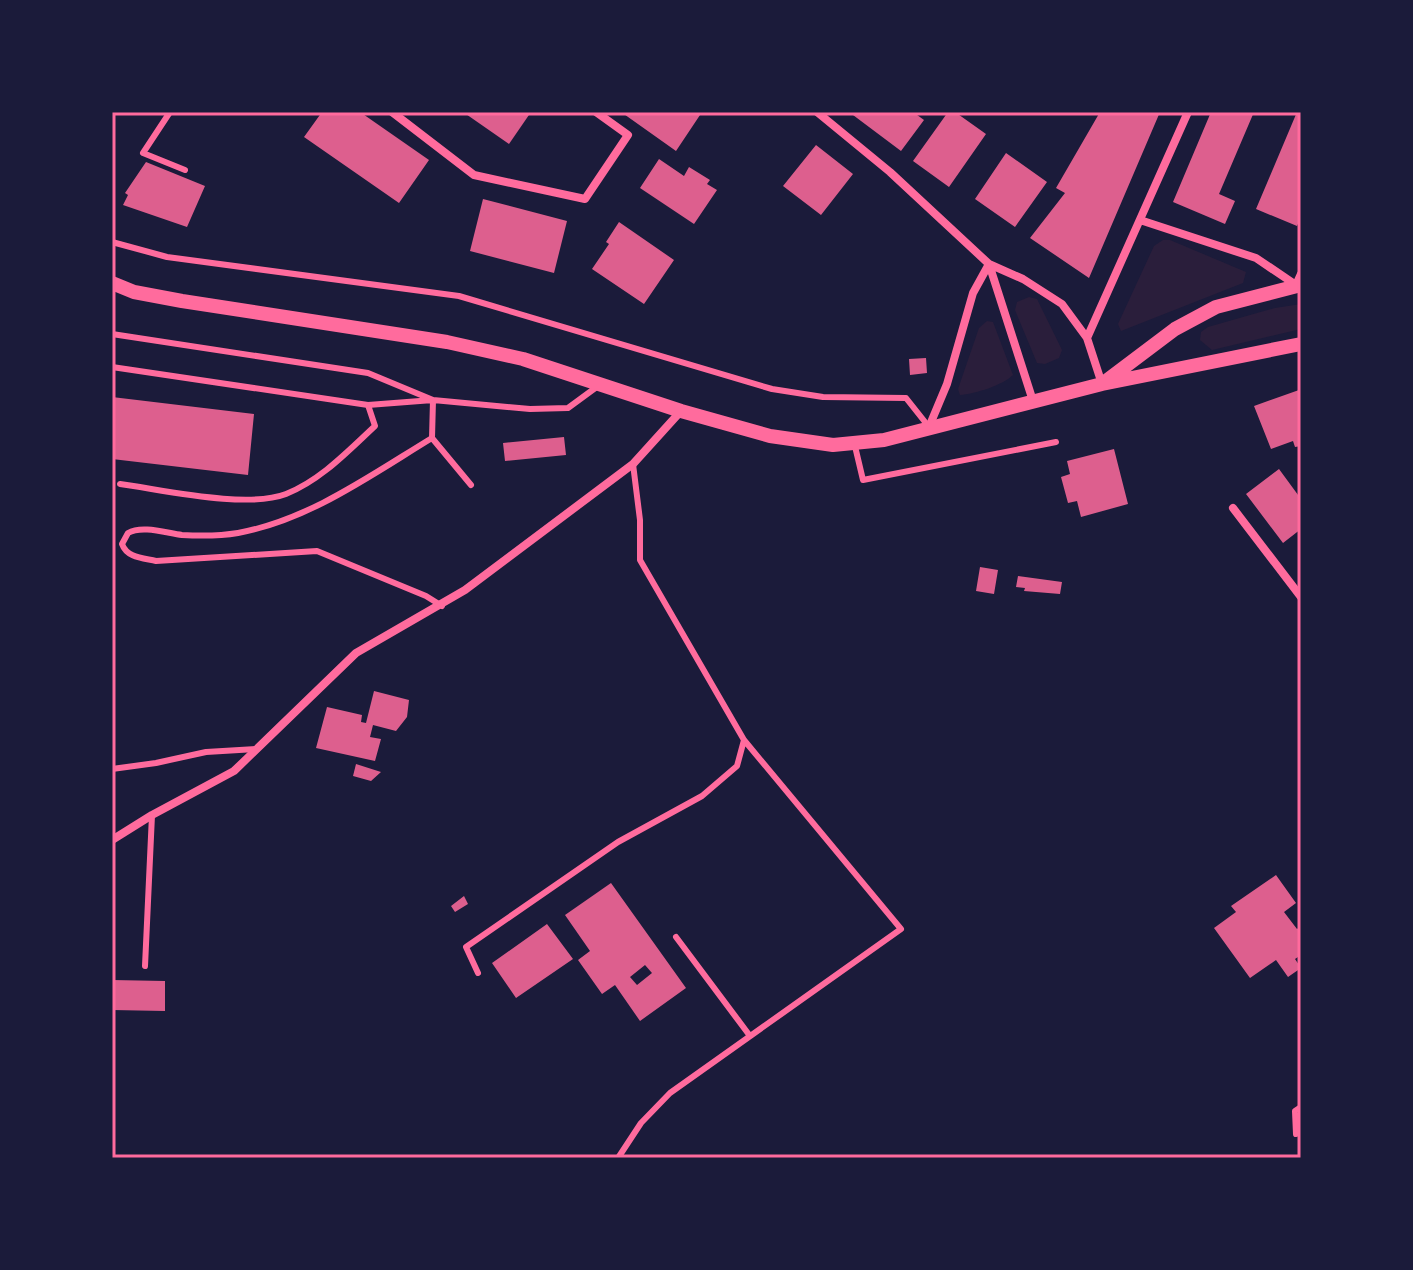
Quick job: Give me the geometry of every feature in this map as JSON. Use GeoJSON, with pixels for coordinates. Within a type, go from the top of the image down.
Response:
{"type":"FeatureCollection","features":[{"type":"Feature","properties":{"kind":"street"},"geometry":{"type":"LineString","coordinates":[[392,112],[474,175],[585,199],[628,135],[596,112]]}},
{"type":"Feature","properties":{"kind":"street"},"geometry":{"type":"LineString","coordinates":[[817,112],[890,172],[989,264],[1023,279],[1062,304],[1087,338],[1102,384]]}},
{"type":"Feature","properties":{"kind":"street"},"geometry":{"type":"LineString","coordinates":[[1087,338],[1188,112]]}},
{"type":"Feature","properties":{"kind":"street"},"geometry":{"type":"LineString","coordinates":[[1140,220],[1256,258],[1299,281]]}},
{"type":"Feature","properties":{"kind":"street"},"geometry":{"type":"LineString","coordinates":[[989,264],[1033,401]]}},
{"type":"Feature","properties":{"kind":"street"},"geometry":{"type":"LineString","coordinates":[[929,427],[947,384],[973,293],[989,264]]}},
{"type":"Feature","properties":{"kind":"street"},"geometry":{"type":"LineString","coordinates":[[1102,384],[1175,329],[1216,307],[1299,281]]}},
{"type":"Feature","properties":{"kind":"street"},"geometry":{"type":"LineString","coordinates":[[112,283],[134,292],[182,301],[447,342],[523,359],[681,411],[770,436],[833,445],[884,440],[1102,384],[1301,344]]}},
{"type":"Feature","properties":{"kind":"street"},"geometry":{"type":"LineString","coordinates":[[112,840],[234,771],[356,653],[442,606],[633,464],[681,411]]}},
{"type":"Feature","properties":{"kind":"street"},"geometry":{"type":"LineString","coordinates":[[1233,508],[1301,597]]}},
{"type":"Feature","properties":{"kind":"lane"},"geometry":{"type":"LineString","coordinates":[[170,112],[143,153],[185,170]]}},
{"type":"Feature","properties":{"kind":"lane"},"geometry":{"type":"LineString","coordinates":[[112,242],[167,257],[459,296],[772,389],[823,397],[906,398],[929,427]]}},
{"type":"Feature","properties":{"kind":"lane"},"geometry":{"type":"LineString","coordinates":[[112,334],[368,373],[433,400]]}},
{"type":"Feature","properties":{"kind":"lane"},"geometry":{"type":"LineString","coordinates":[[112,367],[368,405],[433,400],[530,409],[568,408],[601,383]]}},
{"type":"Feature","properties":{"kind":"lane"},"geometry":{"type":"LineString","coordinates":[[433,400],[432,438],[471,485]]}},
{"type":"Feature","properties":{"kind":"lane"},"geometry":{"type":"LineString","coordinates":[[120,484],[249,501],[286,494],[331,467],[375,426],[368,405]]}},
{"type":"Feature","properties":{"kind":"lane"},"geometry":{"type":"LineString","coordinates":[[432,438],[283,522],[236,533],[204,536],[138,529],[128,533],[122,544],[126,552],[133,556],[156,561],[317,551],[426,596],[442,606]]}},
{"type":"Feature","properties":{"kind":"lane"},"geometry":{"type":"LineString","coordinates":[[854,442],[863,480],[1056,442]]}},
{"type":"Feature","properties":{"kind":"lane"},"geometry":{"type":"LineString","coordinates":[[618,1158],[641,1123],[670,1093],[901,929],[744,740],[640,560],[640,520],[633,464]]}},
{"type":"Feature","properties":{"kind":"lane"},"geometry":{"type":"LineString","coordinates":[[478,973],[466,947],[618,842],[702,796],[737,766],[744,740]]}},
{"type":"Feature","properties":{"kind":"lane"},"geometry":{"type":"LineString","coordinates":[[112,769],[206,752],[257,749]]}},
{"type":"Feature","properties":{"kind":"lane"},"geometry":{"type":"LineString","coordinates":[[145,966],[152,815]]}},
{"type":"Feature","properties":{"kind":"lane"},"geometry":{"type":"LineString","coordinates":[[676,937],[750,1036]]}},
{"type":"Feature","properties":{"kind":"lane"},"geometry":{"type":"LineString","coordinates":[[1296,1134],[1295,1111],[1301,1107]]}},
{"type":"Feature","properties":{"kind":"shaded area"},"geometry":{"type":"Polygon","coordinates":[[[1163,240],[1170,240],[1246,272],[1243,283],[1121,331],[1118,324],[1154,246],[1163,240]]]}},
{"type":"Feature","properties":{"kind":"shaded area"},"geometry":{"type":"Polygon","coordinates":[[[1029,297],[1037,299],[1062,350],[1059,358],[1045,364],[1037,363],[1015,310],[1017,302],[1029,297]]]}},
{"type":"Feature","properties":{"kind":"shaded area"},"geometry":{"type":"Polygon","coordinates":[[[1301,304],[1301,329],[1212,350],[1200,340],[1201,332],[1208,327],[1301,304]]]}},
{"type":"Feature","properties":{"kind":"shaded area"},"geometry":{"type":"Polygon","coordinates":[[[987,321],[993,322],[1013,375],[988,388],[960,395],[958,389],[979,328],[987,321]]]}},
{"type":"Feature","properties":{"kind":"building"},"geometry":{"type":"Polygon","coordinates":[[[322,112],[360,112],[429,160],[399,203],[304,137],[322,112]]]}},
{"type":"Feature","properties":{"kind":"building"},"geometry":{"type":"Polygon","coordinates":[[[463,112],[531,112],[509,144],[463,112]]]}},
{"type":"Feature","properties":{"kind":"building"},"geometry":{"type":"Polygon","coordinates":[[[621,112],[702,112],[676,151],[621,112]]]}},
{"type":"Feature","properties":{"kind":"building"},"geometry":{"type":"Polygon","coordinates":[[[849,112],[913,112],[924,120],[901,151],[849,112]]]}},
{"type":"Feature","properties":{"kind":"building"},"geometry":{"type":"Polygon","coordinates":[[[948,112],[955,112],[986,134],[949,187],[913,161],[948,112]]]}},
{"type":"Feature","properties":{"kind":"building"},"geometry":{"type":"Polygon","coordinates":[[[1100,112],[1160,112],[1089,278],[1030,238],[1065,193],[1056,188],[1100,112]]]}},
{"type":"Feature","properties":{"kind":"building"},"geometry":{"type":"Polygon","coordinates":[[[1211,112],[1254,112],[1219,194],[1235,201],[1225,224],[1173,202],[1211,112]]]}},
{"type":"Feature","properties":{"kind":"building"},"geometry":{"type":"Polygon","coordinates":[[[1297,112],[1301,112],[1301,217],[1297,226],[1256,209],[1297,112]]]}},
{"type":"Feature","properties":{"kind":"building"},"geometry":{"type":"Polygon","coordinates":[[[816,145],[853,174],[821,215],[783,186],[816,145]]]}},
{"type":"Feature","properties":{"kind":"building"},"geometry":{"type":"Polygon","coordinates":[[[1006,153],[1047,182],[1015,227],[975,199],[1006,153]]]}},
{"type":"Feature","properties":{"kind":"building"},"geometry":{"type":"Polygon","coordinates":[[[659,159],[684,176],[689,167],[710,180],[707,184],[717,190],[694,224],[640,188],[659,159]]]}},
{"type":"Feature","properties":{"kind":"building"},"geometry":{"type":"Polygon","coordinates":[[[146,162],[205,186],[187,227],[123,205],[128,195],[125,193],[146,162]]]}},
{"type":"Feature","properties":{"kind":"building"},"geometry":{"type":"Polygon","coordinates":[[[483,199],[567,221],[554,273],[470,251],[483,199]]]}},
{"type":"Feature","properties":{"kind":"building"},"geometry":{"type":"Polygon","coordinates":[[[619,222],[674,260],[644,304],[592,269],[619,222]]]}},
{"type":"Feature","properties":{"kind":"building"},"geometry":{"type":"Polygon","coordinates":[[[926,358],[927,373],[910,375],[909,359],[926,358]]]}},
{"type":"Feature","properties":{"kind":"building"},"geometry":{"type":"Polygon","coordinates":[[[1299,390],[1301,446],[1295,447],[1293,441],[1271,449],[1254,406],[1299,390]]]}},
{"type":"Feature","properties":{"kind":"building"},"geometry":{"type":"Polygon","coordinates":[[[112,397],[254,414],[248,475],[112,459],[112,397]]]}},
{"type":"Feature","properties":{"kind":"building"},"geometry":{"type":"Polygon","coordinates":[[[564,437],[566,455],[505,461],[503,443],[564,437]]]}},
{"type":"Feature","properties":{"kind":"building"},"geometry":{"type":"Polygon","coordinates":[[[1114,449],[1128,504],[1081,517],[1077,501],[1068,503],[1061,477],[1070,474],[1067,461],[1114,449]]]}},
{"type":"Feature","properties":{"kind":"building"},"geometry":{"type":"Polygon","coordinates":[[[1279,469],[1301,499],[1301,529],[1283,543],[1246,494],[1279,469]]]}},
{"type":"Feature","properties":{"kind":"building"},"geometry":{"type":"Polygon","coordinates":[[[980,567],[998,570],[994,594],[976,591],[980,567]]]}},
{"type":"Feature","properties":{"kind":"building"},"geometry":{"type":"Polygon","coordinates":[[[1018,576],[1062,582],[1060,594],[1024,591],[1025,588],[1016,587],[1018,576]]]}},
{"type":"Feature","properties":{"kind":"building"},"geometry":{"type":"Polygon","coordinates":[[[374,691],[409,700],[407,717],[396,731],[373,725],[370,737],[381,739],[375,761],[316,748],[327,707],[362,715],[361,722],[366,723],[374,691]]]}},
{"type":"Feature","properties":{"kind":"building"},"geometry":{"type":"Polygon","coordinates":[[[356,764],[381,772],[371,781],[353,776],[356,764]]]}},
{"type":"Feature","properties":{"kind":"building"},"geometry":{"type":"Polygon","coordinates":[[[1276,875],[1296,903],[1284,912],[1297,929],[1301,926],[1301,955],[1295,959],[1301,968],[1288,977],[1276,960],[1250,978],[1214,928],[1236,912],[1231,906],[1276,875]]]}},
{"type":"Feature","properties":{"kind":"building"},"geometry":{"type":"Polygon","coordinates":[[[611,883],[686,988],[640,1021],[615,985],[602,994],[578,960],[590,951],[565,915],[611,883]],[[645,965],[630,977],[637,985],[652,973],[645,965]]]}},
{"type":"Feature","properties":{"kind":"building"},"geometry":{"type":"Polygon","coordinates":[[[464,896],[468,904],[455,912],[451,906],[464,896]]]}},
{"type":"Feature","properties":{"kind":"building"},"geometry":{"type":"Polygon","coordinates":[[[547,924],[573,959],[516,998],[492,963],[547,924]]]}},
{"type":"Feature","properties":{"kind":"building"},"geometry":{"type":"Polygon","coordinates":[[[112,980],[165,981],[165,1011],[112,1010],[112,980]]]}}]}
